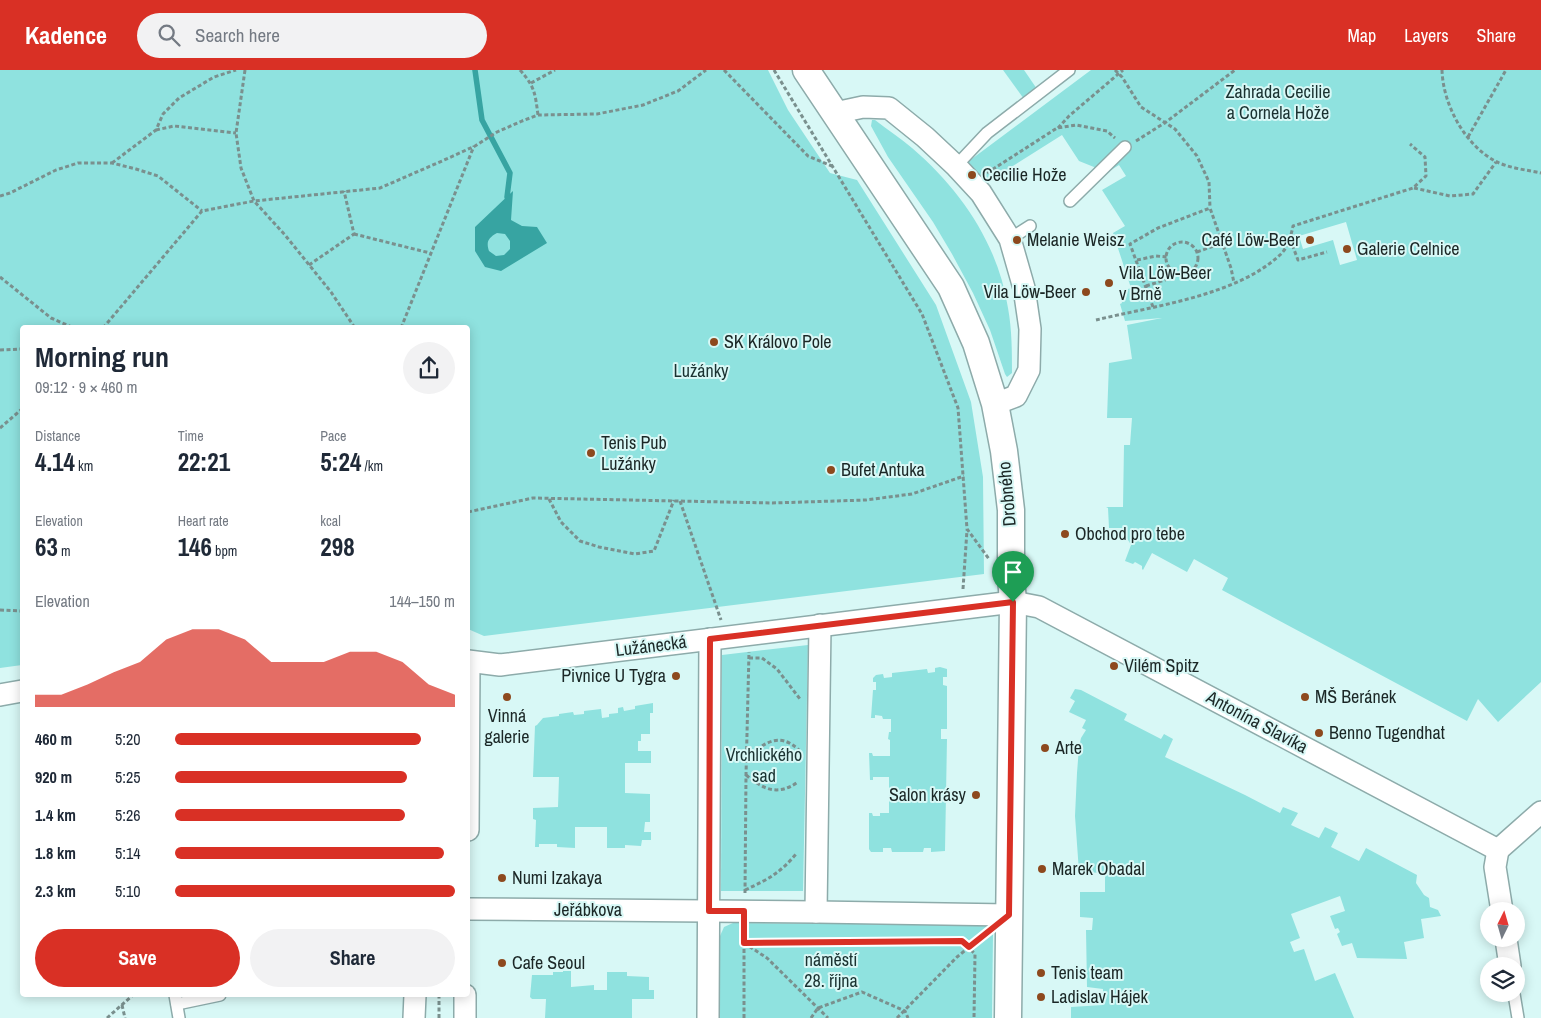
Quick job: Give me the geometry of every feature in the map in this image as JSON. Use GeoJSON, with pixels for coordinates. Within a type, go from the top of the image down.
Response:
{"type":"FeatureCollection","features":[{"type":"Feature","properties":{"kind":"street","name":"Drobného"},"geometry":{"type":"LineString","coordinates":[[806,70],[951,287],[976,343],[995,404],[1004,452],[1011,510],[1013,602],[1009,915]]}},
{"type":"Feature","properties":{"kind":"street"},"geometry":{"type":"LineString","coordinates":[[835,113],[863,107],[888,108],[925,137],[956,166],[980,193],[1010,239],[1024,288],[1030,329],[1029,370],[1016,396],[995,404]]}},
{"type":"Feature","properties":{"kind":"street","name":"Lužánecká"},"geometry":{"type":"LineString","coordinates":[[470,662],[500,665],[1013,602]]}},
{"type":"Feature","properties":{"kind":"street","name":"Antonína Slavíka"},"geometry":{"type":"LineString","coordinates":[[1013,602],[1039,607],[1498,850]]}},
{"type":"Feature","properties":{"kind":"street"},"geometry":{"type":"LineString","coordinates":[[816,912],[820,625]]}},
{"type":"Feature","properties":{"kind":"street"},"geometry":{"type":"LineString","coordinates":[[708,1018],[710,639]]}},
{"type":"Feature","properties":{"kind":"street"},"geometry":{"type":"LineString","coordinates":[[0,695],[20,692]]}},
{"type":"Feature","properties":{"kind":"street"},"geometry":{"type":"LineString","coordinates":[[1501,902],[1495,867],[1498,850],[1541,812]]}},
{"type":"Feature","properties":{"kind":"street","name":"Jeřábkova"},"geometry":{"type":"LineString","coordinates":[[470,910],[709,911]]}},
{"type":"Feature","properties":{"kind":"street"},"geometry":{"type":"LineString","coordinates":[[709,911],[1009,915],[1008,1018]]}},
{"type":"Feature","properties":{"kind":"street"},"geometry":{"type":"LineString","coordinates":[[414,997],[414,1018]]}},
{"type":"Feature","properties":{"kind":"street"},"geometry":{"type":"LineString","coordinates":[[465,997],[465,1018]]}},
{"type":"Feature","properties":{"kind":"lane"},"geometry":{"type":"LineString","coordinates":[[956,166],[987,133],[1069,70]]}},
{"type":"Feature","properties":{"kind":"lane"},"geometry":{"type":"LineString","coordinates":[[1070,201],[1126,147]]}},
{"type":"Feature","properties":{"kind":"lane"},"geometry":{"type":"LineString","coordinates":[[1010,239],[1030,226]]}},
{"type":"Feature","properties":{"kind":"lane"},"geometry":{"type":"LineString","coordinates":[[179,1018],[176,1000],[202,997]]}},
{"type":"Feature","properties":{"kind":"lane"},"geometry":{"type":"LineString","coordinates":[[1515,1002],[1518,1018]]}},
{"type":"Feature","properties":{"kind":"path"},"geometry":{"type":"LineString","coordinates":[[156,130],[163,114],[179,98],[214,77],[236,70]]}},
{"type":"Feature","properties":{"kind":"path"},"geometry":{"type":"LineString","coordinates":[[245,70],[236,133],[241,168],[254,201],[309,265],[354,325]]}},
{"type":"Feature","properties":{"kind":"path"},"geometry":{"type":"LineString","coordinates":[[520,70],[531,83],[535,94],[538,115]]}},
{"type":"Feature","properties":{"kind":"path"},"geometry":{"type":"LineString","coordinates":[[531,83],[555,70]]}},
{"type":"Feature","properties":{"kind":"path"},"geometry":{"type":"LineString","coordinates":[[106,325],[202,211],[254,201],[380,188],[475,146],[497,132],[538,115],[596,114],[643,106],[678,91],[706,70]]}},
{"type":"Feature","properties":{"kind":"path"},"geometry":{"type":"LineString","coordinates":[[724,70],[808,156],[832,166]]}},
{"type":"Feature","properties":{"kind":"path"},"geometry":{"type":"LineString","coordinates":[[774,70],[922,314],[958,408],[967,529],[963,589]]}},
{"type":"Feature","properties":{"kind":"path"},"geometry":{"type":"LineString","coordinates":[[1115,70],[1122,77],[1141,107],[1175,129],[1197,156],[1208,182],[1210,208],[1234,283]]}},
{"type":"Feature","properties":{"kind":"path"},"geometry":{"type":"LineString","coordinates":[[984,174],[1057,128],[1123,70]]}},
{"type":"Feature","properties":{"kind":"path"},"geometry":{"type":"LineString","coordinates":[[1057,128],[1076,125],[1107,131],[1126,147],[1166,122],[1235,70]]}},
{"type":"Feature","properties":{"kind":"path"},"geometry":{"type":"LineString","coordinates":[[1442,70],[1442,84],[1455,119],[1468,137],[1496,162],[1541,172]]}},
{"type":"Feature","properties":{"kind":"path"},"geometry":{"type":"LineString","coordinates":[[1468,137],[1506,70]]}},
{"type":"Feature","properties":{"kind":"path"},"geometry":{"type":"LineString","coordinates":[[112,163],[156,130],[174,126],[236,133]]}},
{"type":"Feature","properties":{"kind":"path"},"geometry":{"type":"LineString","coordinates":[[1096,320],[1198,296],[1234,283],[1258,272],[1282,253],[1290,238],[1293,226],[1414,188],[1426,176],[1425,157],[1410,144]]}},
{"type":"Feature","properties":{"kind":"path"},"geometry":{"type":"LineString","coordinates":[[402,325],[475,146]]}},
{"type":"Feature","properties":{"kind":"path"},"geometry":{"type":"LineString","coordinates":[[1414,188],[1450,196],[1473,194],[1496,162]]}},
{"type":"Feature","properties":{"kind":"path"},"geometry":{"type":"LineString","coordinates":[[0,196],[10,194],[56,170],[78,163],[112,163],[136,168],[158,176],[202,211]]}},
{"type":"Feature","properties":{"kind":"path"},"geometry":{"type":"LineString","coordinates":[[344,192],[354,234]]}},
{"type":"Feature","properties":{"kind":"path"},"geometry":{"type":"LineString","coordinates":[[1153,307],[1130,244],[1158,228],[1210,208]]}},
{"type":"Feature","properties":{"kind":"path"},"geometry":{"type":"LineString","coordinates":[[309,265],[354,234],[430,253]]}},
{"type":"Feature","properties":{"kind":"path"},"geometry":{"type":"LineString","coordinates":[[1290,238],[1298,260],[1327,252]]}},
{"type":"Feature","properties":{"kind":"path"},"geometry":{"type":"LineString","coordinates":[[1180,243],[1190,245],[1197,252],[1198,262],[1193,270],[1184,274],[1174,272],[1168,266],[1167,258],[1171,248],[1180,243]]}},
{"type":"Feature","properties":{"kind":"path"},"geometry":{"type":"LineString","coordinates":[[1197,252],[1222,243]]}},
{"type":"Feature","properties":{"kind":"path"},"geometry":{"type":"LineString","coordinates":[[1137,260],[1156,256],[1167,258]]}},
{"type":"Feature","properties":{"kind":"path"},"geometry":{"type":"LineString","coordinates":[[1146,286],[1165,280],[1174,272]]}},
{"type":"Feature","properties":{"kind":"path"},"geometry":{"type":"LineString","coordinates":[[0,277],[51,318],[67,325]]}},
{"type":"Feature","properties":{"kind":"path"},"geometry":{"type":"LineString","coordinates":[[0,350],[20,349]]}},
{"type":"Feature","properties":{"kind":"path"},"geometry":{"type":"LineString","coordinates":[[0,428],[20,411]]}},
{"type":"Feature","properties":{"kind":"path"},"geometry":{"type":"LineString","coordinates":[[470,512],[533,498],[772,503],[866,500],[912,494],[964,476]]}},
{"type":"Feature","properties":{"kind":"path"},"geometry":{"type":"LineString","coordinates":[[549,498],[561,522],[580,541],[635,554],[654,551],[674,500]]}},
{"type":"Feature","properties":{"kind":"path"},"geometry":{"type":"LineString","coordinates":[[680,501],[721,620]]}},
{"type":"Feature","properties":{"kind":"path"},"geometry":{"type":"LineString","coordinates":[[967,529],[989,558],[989,565]]}},
{"type":"Feature","properties":{"kind":"path"},"geometry":{"type":"LineString","coordinates":[[0,610],[20,611]]}},
{"type":"Feature","properties":{"kind":"path"},"geometry":{"type":"LineString","coordinates":[[744,1018],[749,634]]}},
{"type":"Feature","properties":{"kind":"path"},"geometry":{"type":"LineString","coordinates":[[749,658],[762,658],[777,669],[818,726]]}},
{"type":"Feature","properties":{"kind":"path"},"geometry":{"type":"LineString","coordinates":[[746,756],[764,744],[776,739],[789,742],[799,749],[801,754]]}},
{"type":"Feature","properties":{"kind":"path"},"geometry":{"type":"LineString","coordinates":[[746,775],[758,785],[770,790],[786,789],[798,782],[800,777]]}},
{"type":"Feature","properties":{"kind":"path"},"geometry":{"type":"LineString","coordinates":[[745,890],[770,879],[782,869],[818,827]]}},
{"type":"Feature","properties":{"kind":"path"},"geometry":{"type":"LineString","coordinates":[[897,1018],[957,957],[1009,915]]}},
{"type":"Feature","properties":{"kind":"path"},"geometry":{"type":"LineString","coordinates":[[744,943],[962,941],[974,954],[974,1018]]}},
{"type":"Feature","properties":{"kind":"path"},"geometry":{"type":"LineString","coordinates":[[744,943],[767,958],[828,1018]]}},
{"type":"Feature","properties":{"kind":"path"},"geometry":{"type":"LineString","coordinates":[[811,1018],[818,1008],[862,992],[905,1011],[908,1018]]}},
{"type":"Feature","properties":{"kind":"path"},"geometry":{"type":"LineString","coordinates":[[107,1018],[131,997]]}},
{"type":"Feature","properties":{"kind":"path"},"geometry":{"type":"LineString","coordinates":[[439,997],[439,1018]]}},
{"type":"Feature","properties":{"kind":"path"},"geometry":{"type":"LineString","coordinates":[[122,1005],[124,1018]]}},
{"type":"Feature","properties":{"kind":"green space","name":"Lužánky"},"geometry":{"type":"Polygon","coordinates":[[[0,70],[768,70],[788,110],[830,173],[857,180],[936,305],[971,402],[983,477],[984,574],[484,636],[470,630],[470,325],[20,325],[20,665],[0,668],[0,70]]]}},
{"type":"Feature","properties":{"kind":"green space"},"geometry":{"type":"Polygon","coordinates":[[[1003,70],[1024,70],[1037,89],[1024,99],[1003,70]]]}},
{"type":"Feature","properties":{"kind":"green space","name":"Zahrada Cecilie a Cornela Hože"},"geometry":{"type":"Polygon","coordinates":[[[1091,70],[1541,70],[1541,682],[1498,722],[1478,699],[1467,721],[1222,590],[1228,578],[1194,559],[1187,572],[1152,553],[1143,570],[1142,566],[1135,562],[1133,564],[1125,561],[1131,545],[1121,528],[1109,528],[1108,508],[1106,507],[1123,507],[1124,445],[1130,445],[1132,418],[1107,418],[1109,363],[1132,359],[1127,325],[1162,318],[1125,321],[1120,304],[1122,303],[1119,292],[1131,288],[1113,233],[1125,226],[1102,190],[1126,176],[1119,165],[1100,177],[1094,167],[1079,161],[1062,135],[983,185],[965,164],[1091,70]],[[1346,222],[1299,236],[1303,249],[1333,240],[1340,265],[1357,260],[1346,222]]]}},
{"type":"Feature","properties":{"kind":"green space"},"geometry":{"type":"Polygon","coordinates":[[[872,120],[875,120],[903,141],[930,164],[961,200],[986,240],[1003,284],[1009,316],[1012,341],[1012,373],[1007,377],[990,330],[973,293],[933,222],[888,157],[871,126],[872,120]]]}},
{"type":"Feature","properties":{"kind":"green space","name":"Vrchlického sad"},"geometry":{"type":"Polygon","coordinates":[[[808,645],[803,891],[721,891],[722,655],[808,645]]]}},
{"type":"Feature","properties":{"kind":"green space"},"geometry":{"type":"Polygon","coordinates":[[[935,668],[947,669],[947,677],[943,677],[943,685],[947,686],[947,729],[941,729],[941,739],[947,739],[945,851],[931,852],[931,848],[924,848],[923,852],[892,852],[891,848],[883,848],[883,852],[871,852],[869,849],[869,813],[872,813],[873,816],[880,816],[880,813],[889,813],[889,777],[873,777],[873,780],[870,780],[869,753],[872,753],[873,756],[890,756],[890,740],[888,739],[889,732],[891,732],[891,719],[883,719],[882,716],[875,715],[875,718],[871,718],[873,690],[876,690],[876,682],[873,682],[873,678],[876,675],[883,674],[884,678],[892,677],[892,673],[927,669],[928,673],[935,672],[935,668]]]}},
{"type":"Feature","properties":{"kind":"green space"},"geometry":{"type":"Polygon","coordinates":[[[1075,689],[1081,690],[1127,714],[1124,720],[1161,739],[1164,734],[1173,739],[1165,757],[1280,813],[1283,807],[1298,813],[1291,825],[1319,838],[1325,827],[1338,833],[1331,847],[1359,861],[1366,848],[1417,875],[1416,883],[1424,895],[1429,898],[1430,907],[1438,910],[1441,916],[1421,919],[1424,938],[1404,942],[1407,959],[1357,958],[1352,943],[1342,946],[1337,934],[1340,932],[1338,928],[1335,929],[1330,916],[1345,911],[1340,896],[1291,914],[1300,938],[1290,942],[1294,952],[1304,949],[1315,981],[1335,973],[1354,1018],[1071,1018],[1071,1007],[1103,1005],[1103,989],[1087,987],[1086,930],[1092,930],[1093,918],[1080,917],[1080,892],[1105,892],[1105,873],[1079,872],[1075,816],[1079,747],[1081,738],[1086,730],[1082,728],[1086,720],[1069,712],[1075,701],[1070,698],[1075,689]]]}},
{"type":"Feature","properties":{"kind":"green space"},"geometry":{"type":"Polygon","coordinates":[[[653,703],[653,713],[650,713],[650,734],[641,734],[641,741],[638,741],[638,751],[651,751],[651,763],[625,763],[625,793],[650,794],[650,822],[645,822],[644,832],[651,832],[651,840],[642,840],[641,846],[625,845],[625,848],[607,848],[607,827],[575,827],[575,848],[557,847],[557,844],[539,844],[539,847],[535,847],[536,820],[533,819],[533,808],[558,807],[559,777],[533,777],[535,726],[543,718],[559,716],[559,714],[573,712],[574,715],[584,714],[584,711],[601,709],[602,718],[609,717],[609,714],[618,713],[618,708],[623,707],[624,711],[635,709],[635,706],[653,703]]]}},
{"type":"Feature","properties":{"kind":"green space","name":"náměstí 28. října"},"geometry":{"type":"Polygon","coordinates":[[[733,923],[985,925],[990,928],[993,934],[992,1018],[719,1018],[720,936],[724,927],[733,923]]]}},
{"type":"Feature","properties":{"kind":"green space"},"geometry":{"type":"Polygon","coordinates":[[[571,971],[571,987],[594,985],[594,990],[607,990],[607,972],[627,972],[627,976],[649,977],[649,990],[654,990],[654,999],[632,999],[632,1018],[545,1018],[546,999],[532,999],[530,997],[532,975],[553,975],[553,972],[571,971]]]}},
{"type":"Feature","properties":{"kind":"shaded area"},"geometry":{"type":"Polygon","coordinates":[[[513,191],[511,220],[522,226],[537,227],[547,243],[501,271],[485,267],[475,251],[475,227],[513,191]],[[497,233],[488,240],[489,251],[496,256],[504,255],[510,249],[510,241],[505,234],[497,233]]]}},
{"type":"Feature","properties":{"kind":"waterway"},"geometry":{"type":"LineString","coordinates":[[475,70],[482,120],[510,173],[507,197]]}},
{"type":"Feature","properties":{"kind":"place","name":"Cecilie Hože"},"geometry":{"type":"Point","coordinates":[972,175]}},
{"type":"Feature","properties":{"kind":"place","name":"Melanie Weisz"},"geometry":{"type":"Point","coordinates":[1017,240]}},
{"type":"Feature","properties":{"kind":"place","name":"Café Löw-Beer"},"geometry":{"type":"Point","coordinates":[1310,240]}},
{"type":"Feature","properties":{"kind":"place","name":"Galerie Celnice"},"geometry":{"type":"Point","coordinates":[1347,249]}},
{"type":"Feature","properties":{"kind":"place","name":"Vila Löw-Beer v Brně"},"geometry":{"type":"Point","coordinates":[1109,283]}},
{"type":"Feature","properties":{"kind":"place","name":"Vila Löw-Beer"},"geometry":{"type":"Point","coordinates":[1086,292]}},
{"type":"Feature","properties":{"kind":"place","name":"SK Královo Pole"},"geometry":{"type":"Point","coordinates":[714,342]}},
{"type":"Feature","properties":{"kind":"place","name":"Tenis Pub Lužánky"},"geometry":{"type":"Point","coordinates":[591,453]}},
{"type":"Feature","properties":{"kind":"place","name":"Bufet Antuka"},"geometry":{"type":"Point","coordinates":[831,470]}},
{"type":"Feature","properties":{"kind":"place","name":"Obchod pro tebe"},"geometry":{"type":"Point","coordinates":[1065,534]}},
{"type":"Feature","properties":{"kind":"place","name":"Vilém Spitz"},"geometry":{"type":"Point","coordinates":[1114,666]}},
{"type":"Feature","properties":{"kind":"place","name":"Pivnice U Tygra"},"geometry":{"type":"Point","coordinates":[676,676]}},
{"type":"Feature","properties":{"kind":"place","name":"Vinná galerie"},"geometry":{"type":"Point","coordinates":[507,697]}},
{"type":"Feature","properties":{"kind":"place","name":"MŠ Beránek"},"geometry":{"type":"Point","coordinates":[1305,697]}},
{"type":"Feature","properties":{"kind":"place","name":"Benno Tugendhat"},"geometry":{"type":"Point","coordinates":[1319,733]}},
{"type":"Feature","properties":{"kind":"place","name":"Arte"},"geometry":{"type":"Point","coordinates":[1045,748]}},
{"type":"Feature","properties":{"kind":"place","name":"Salon krásy"},"geometry":{"type":"Point","coordinates":[976,795]}},
{"type":"Feature","properties":{"kind":"place","name":"Marek Obadal"},"geometry":{"type":"Point","coordinates":[1042,869]}},
{"type":"Feature","properties":{"kind":"place","name":"Numi Izakaya"},"geometry":{"type":"Point","coordinates":[502,878]}},
{"type":"Feature","properties":{"kind":"place","name":"Cafe Seoul"},"geometry":{"type":"Point","coordinates":[502,963]}},
{"type":"Feature","properties":{"kind":"place","name":"Tenis team"},"geometry":{"type":"Point","coordinates":[1041,973]}},
{"type":"Feature","properties":{"kind":"place","name":"Ladislav Hájek"},"geometry":{"type":"Point","coordinates":[1041,997]}},
{"type":"Feature","properties":{"kind":"route"},"geometry":{"type":"LineString","coordinates":[[1013,602],[1009,915],[969,947],[962,941],[744,943],[744,911],[709,911],[710,639],[1013,602]]}}]}
